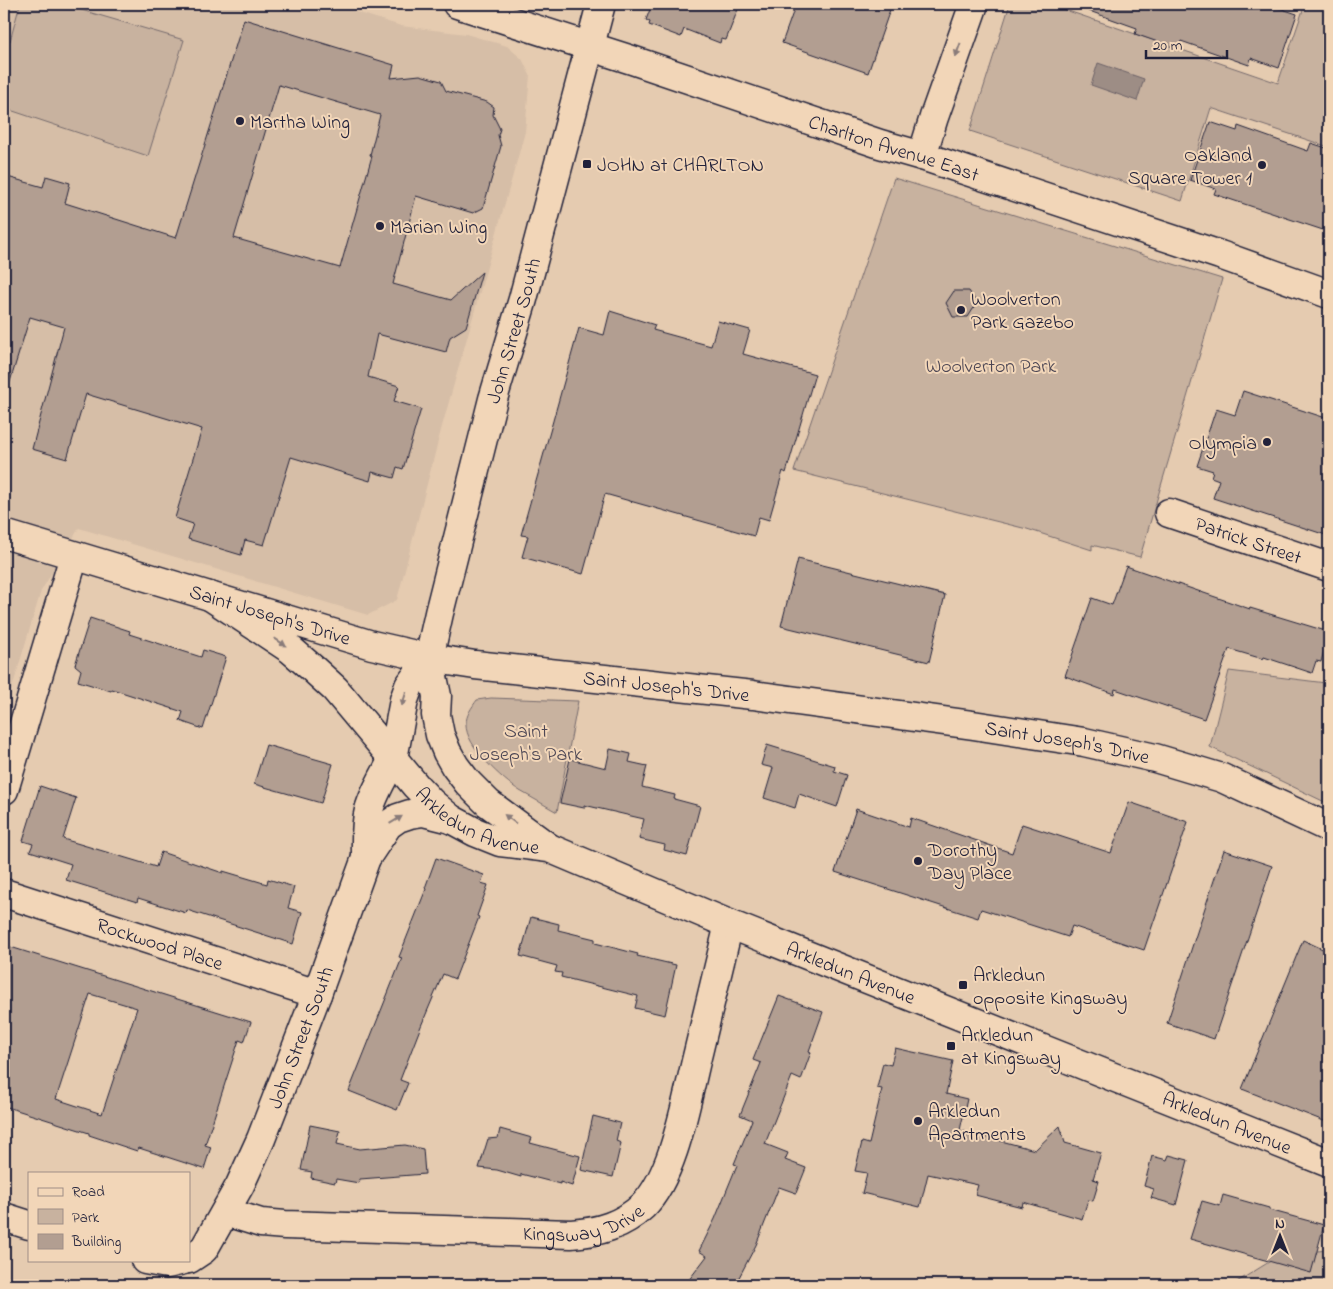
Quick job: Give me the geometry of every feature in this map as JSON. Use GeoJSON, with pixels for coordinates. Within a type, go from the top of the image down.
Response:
{"type":"FeatureCollection","features":[{"type":"Feature","properties":{"kind":"main road","name":"Charlton Avenue East"},"geometry":{"type":"LineString","coordinates":[[457,4],[1220,255],[1329,294]]}},
{"type":"Feature","properties":{"kind":"main road","name":"John Street South"},"geometry":{"type":"LineString","coordinates":[[366,858],[366,827],[369,809],[393,759],[404,700],[409,686],[429,658],[493,398],[523,299],[600,4]]}},
{"type":"Feature","properties":{"kind":"main road"},"geometry":{"type":"LineString","coordinates":[[922,156],[974,4]]}},
{"type":"Feature","properties":{"kind":"main road","name":"Patrick Street"},"geometry":{"type":"LineString","coordinates":[[1168,513],[1329,567]]}},
{"type":"Feature","properties":{"kind":"main road","name":"Saint Joseph's Drive"},"geometry":{"type":"LineString","coordinates":[[4,534],[372,645],[429,658],[474,665],[753,695],[1084,742],[1155,758],[1222,778],[1329,828]]}},
{"type":"Feature","properties":{"kind":"main road"},"geometry":{"type":"LineString","coordinates":[[4,790],[74,556]]}},
{"type":"Feature","properties":{"kind":"main road","name":"Arkledun Avenue"},"geometry":{"type":"LineString","coordinates":[[210,596],[290,649],[335,689],[416,786],[451,819],[500,842],[549,848],[729,924],[1329,1163]]}},
{"type":"Feature","properties":{"kind":"main road","name":"John Street South"},"geometry":{"type":"LineString","coordinates":[[429,658],[437,696],[436,716],[440,735],[455,766],[468,784],[488,802],[549,848]]}},
{"type":"Feature","properties":{"kind":"main road","name":"John Street South"},"geometry":{"type":"LineString","coordinates":[[190,1257],[204,1249],[226,1212],[261,1139],[317,994],[366,858],[388,825],[398,818],[423,812],[451,819]]}},
{"type":"Feature","properties":{"kind":"main road","name":"Rockwood Place"},"geometry":{"type":"LineString","coordinates":[[4,893],[317,994]]}},
{"type":"Feature","properties":{"kind":"main road","name":"Kingsway Drive"},"geometry":{"type":"LineString","coordinates":[[226,1212],[261,1223],[285,1225],[571,1234],[593,1232],[613,1226],[632,1215],[645,1204],[661,1181],[675,1144],[729,924]]}},
{"type":"Feature","properties":{"kind":"main road"},"geometry":{"type":"LineString","coordinates":[[4,1218],[28,1225]]}},
{"type":"Feature","properties":{"kind":"main road"},"geometry":{"type":"LineString","coordinates":[[156,1262],[167,1264],[176,1262]]}},
{"type":"Feature","properties":{"kind":"shaded area"},"geometry":{"type":"Polygon","coordinates":[[[4,4],[331,4],[401,26],[466,34],[507,46],[522,59],[530,75],[525,132],[441,430],[397,600],[368,615],[79,528],[41,591],[4,715],[4,4]]]}},
{"type":"Feature","properties":{"kind":"shaded area"},"geometry":{"type":"Polygon","coordinates":[[[1098,63],[1144,79],[1137,101],[1091,85],[1098,63]]]}},
{"type":"Feature","properties":{"kind":"green space"},"geometry":{"type":"Polygon","coordinates":[[[20,4],[61,4],[184,40],[148,156],[4,108],[4,40],[10,41],[20,4]]]}},
{"type":"Feature","properties":{"kind":"green space"},"geometry":{"type":"Polygon","coordinates":[[[1010,4],[1048,4],[1278,83],[1305,4],[1329,4],[1329,147],[1211,108],[1182,201],[970,131],[1010,4]]]}},
{"type":"Feature","properties":{"kind":"green space","name":"Woolverton Park"},"geometry":{"type":"Polygon","coordinates":[[[894,178],[1222,279],[1140,557],[1092,545],[1092,550],[1027,529],[794,471],[894,178]]]}},
{"type":"Feature","properties":{"kind":"green space"},"geometry":{"type":"Polygon","coordinates":[[[1229,671],[1326,683],[1329,678],[1329,804],[1210,747],[1229,671]]]}},
{"type":"Feature","properties":{"kind":"green space","name":"Saint Joseph's Park"},"geometry":{"type":"Polygon","coordinates":[[[491,698],[578,701],[557,812],[520,791],[504,779],[486,762],[472,742],[467,733],[466,721],[468,714],[477,700],[491,698]]]}},
{"type":"Feature","properties":{"kind":"green space"},"geometry":{"type":"Polygon","coordinates":[[[1329,1250],[1329,1285],[1232,1285],[1282,1254],[1329,1250]]]}},
{"type":"Feature","properties":{"kind":"building"},"geometry":{"type":"Polygon","coordinates":[[[652,4],[740,4],[726,40],[721,39],[720,43],[684,29],[681,37],[649,25],[650,22],[646,20],[652,4]]]}},
{"type":"Feature","properties":{"kind":"building"},"geometry":{"type":"Polygon","coordinates":[[[796,4],[892,4],[868,73],[782,43],[796,4]]]}},
{"type":"Feature","properties":{"kind":"building"},"geometry":{"type":"Polygon","coordinates":[[[1079,4],[1267,4],[1297,14],[1279,68],[1251,58],[1249,65],[1181,41],[1178,49],[1135,34],[1137,28],[1078,7],[1079,4]]]}},
{"type":"Feature","properties":{"kind":"building"},"geometry":{"type":"Polygon","coordinates":[[[244,19],[394,65],[391,78],[420,75],[441,81],[446,91],[487,102],[494,107],[493,115],[500,129],[498,135],[501,146],[483,208],[473,213],[416,196],[393,284],[451,300],[482,272],[466,327],[450,337],[446,352],[377,334],[368,377],[399,386],[394,401],[421,409],[403,469],[397,467],[394,478],[372,472],[370,481],[291,457],[264,545],[245,540],[241,555],[188,539],[193,524],[175,518],[202,429],[86,394],[67,459],[32,449],[64,327],[30,317],[9,385],[4,384],[4,176],[43,187],[46,176],[70,183],[65,203],[176,238],[244,19]],[[279,85],[234,238],[340,268],[372,156],[370,155],[380,115],[279,85]]]}},
{"type":"Feature","properties":{"kind":"building","name":"Oakland Square Tower 1"},"geometry":{"type":"Polygon","coordinates":[[[1210,122],[1237,131],[1238,126],[1308,151],[1311,143],[1329,149],[1329,232],[1214,194],[1216,189],[1190,180],[1210,122]]]}},
{"type":"Feature","properties":{"kind":"building","name":"Woolverton Park Gazebo"},"geometry":{"type":"Polygon","coordinates":[[[954,291],[969,291],[977,303],[968,317],[953,317],[946,303],[954,291]]]}},
{"type":"Feature","properties":{"kind":"building"},"geometry":{"type":"Polygon","coordinates":[[[610,311],[655,325],[653,330],[711,346],[718,321],[750,330],[743,354],[815,374],[786,473],[783,471],[769,520],[759,517],[754,536],[605,494],[583,574],[522,557],[528,536],[521,535],[579,328],[604,335],[610,311]]]}},
{"type":"Feature","properties":{"kind":"building","name":"Olympia"},"geometry":{"type":"Polygon","coordinates":[[[1243,391],[1329,419],[1329,536],[1213,498],[1219,480],[1211,477],[1213,471],[1197,466],[1216,409],[1235,415],[1243,391]]]}},
{"type":"Feature","properties":{"kind":"building"},"geometry":{"type":"Polygon","coordinates":[[[798,559],[945,595],[929,662],[781,626],[798,559]]]}},
{"type":"Feature","properties":{"kind":"building"},"geometry":{"type":"Polygon","coordinates":[[[1126,566],[1250,609],[1329,632],[1321,662],[1316,661],[1312,673],[1264,657],[1263,659],[1229,649],[1204,719],[1115,689],[1114,694],[1065,676],[1092,598],[1112,605],[1126,566]]]}},
{"type":"Feature","properties":{"kind":"building"},"geometry":{"type":"Polygon","coordinates":[[[90,618],[130,631],[129,634],[201,657],[203,650],[226,657],[203,729],[180,721],[183,712],[112,689],[111,691],[78,681],[81,670],[75,665],[90,618]]]}},
{"type":"Feature","properties":{"kind":"building"},"geometry":{"type":"Polygon","coordinates":[[[266,745],[333,764],[321,803],[254,784],[266,745]]]}},
{"type":"Feature","properties":{"kind":"building"},"geometry":{"type":"Polygon","coordinates":[[[767,745],[835,766],[834,771],[847,775],[837,807],[799,794],[795,808],[764,798],[773,768],[761,765],[767,745]]]}},
{"type":"Feature","properties":{"kind":"building"},"geometry":{"type":"Polygon","coordinates":[[[610,749],[631,754],[629,762],[647,766],[642,787],[675,795],[674,799],[700,806],[687,856],[664,850],[665,845],[639,839],[644,819],[584,805],[584,808],[560,803],[570,759],[606,768],[610,749]]]}},
{"type":"Feature","properties":{"kind":"building"},"geometry":{"type":"Polygon","coordinates":[[[40,786],[76,798],[63,839],[156,867],[161,852],[223,873],[223,871],[267,884],[268,879],[294,887],[288,908],[302,912],[293,944],[187,910],[186,913],[138,898],[137,902],[66,880],[71,864],[30,851],[33,844],[23,841],[40,786]]]}},
{"type":"Feature","properties":{"kind":"building"},"geometry":{"type":"Polygon","coordinates":[[[1129,802],[1188,822],[1144,950],[1072,926],[1068,937],[981,909],[978,918],[835,872],[856,809],[909,827],[911,818],[1012,853],[1022,824],[1111,853],[1129,802]]]}},
{"type":"Feature","properties":{"kind":"building"},"geometry":{"type":"Polygon","coordinates":[[[1224,850],[1272,866],[1214,1039],[1167,1023],[1224,850]]]}},
{"type":"Feature","properties":{"kind":"building"},"geometry":{"type":"Polygon","coordinates":[[[436,858],[484,875],[481,883],[488,885],[477,916],[479,917],[455,979],[443,974],[421,1026],[400,1080],[408,1083],[397,1110],[349,1091],[402,958],[399,957],[436,858]]]}},
{"type":"Feature","properties":{"kind":"building"},"geometry":{"type":"Polygon","coordinates":[[[531,917],[559,924],[558,930],[595,939],[595,943],[638,954],[637,956],[676,965],[665,1015],[635,1008],[638,996],[561,977],[562,973],[555,972],[557,966],[520,956],[531,917]]]}},
{"type":"Feature","properties":{"kind":"building"},"geometry":{"type":"Polygon","coordinates":[[[1303,940],[1329,952],[1329,1123],[1242,1089],[1303,940]]]}},
{"type":"Feature","properties":{"kind":"building"},"geometry":{"type":"Polygon","coordinates":[[[4,945],[251,1022],[244,1042],[239,1040],[205,1145],[211,1147],[204,1169],[139,1148],[137,1151],[89,1135],[89,1133],[4,1106],[4,945]],[[90,994],[56,1099],[102,1114],[137,1008],[90,994]]]}},
{"type":"Feature","properties":{"kind":"building"},"geometry":{"type":"Polygon","coordinates":[[[779,996],[823,1012],[801,1080],[792,1076],[765,1144],[788,1153],[785,1160],[806,1168],[796,1193],[779,1187],[756,1245],[735,1285],[685,1285],[707,1256],[699,1251],[715,1219],[737,1165],[734,1164],[752,1120],[740,1115],[761,1063],[753,1060],[779,996]]]}},
{"type":"Feature","properties":{"kind":"building"},"geometry":{"type":"Polygon","coordinates":[[[895,1048],[953,1061],[946,1094],[967,1099],[960,1130],[1035,1150],[1060,1126],[1065,1143],[1101,1153],[1093,1179],[1099,1181],[1093,1201],[1088,1200],[1082,1219],[1023,1202],[1022,1207],[975,1195],[978,1185],[928,1174],[920,1207],[862,1193],[867,1173],[855,1171],[862,1142],[869,1144],[882,1089],[877,1088],[883,1063],[891,1065],[895,1048]]]}},
{"type":"Feature","properties":{"kind":"building"},"geometry":{"type":"Polygon","coordinates":[[[593,1116],[620,1123],[616,1141],[621,1143],[613,1177],[581,1170],[593,1116]]]}},
{"type":"Feature","properties":{"kind":"building"},"geometry":{"type":"Polygon","coordinates":[[[310,1125],[340,1131],[337,1144],[360,1149],[405,1145],[423,1149],[425,1174],[360,1179],[359,1183],[336,1179],[335,1183],[311,1178],[312,1172],[301,1170],[310,1125]]]}},
{"type":"Feature","properties":{"kind":"building"},"geometry":{"type":"Polygon","coordinates":[[[500,1129],[532,1138],[530,1143],[580,1156],[572,1186],[521,1174],[521,1177],[497,1170],[479,1168],[488,1139],[498,1138],[500,1129]]]}},
{"type":"Feature","properties":{"kind":"building"},"geometry":{"type":"Polygon","coordinates":[[[1169,1155],[1188,1160],[1176,1205],[1151,1198],[1154,1189],[1144,1186],[1152,1156],[1167,1160],[1169,1155]]]}},
{"type":"Feature","properties":{"kind":"building"},"geometry":{"type":"Polygon","coordinates":[[[1223,1195],[1324,1225],[1311,1273],[1190,1239],[1202,1201],[1220,1206],[1223,1195]]]}},
{"type":"Feature","properties":{"kind":"place","name":"Martha Wing"},"geometry":{"type":"Point","coordinates":[240,121]}},
{"type":"Feature","properties":{"kind":"place","name":"JOHN at CHARLTON"},"geometry":{"type":"Point","coordinates":[587,164]}},
{"type":"Feature","properties":{"kind":"place","name":"Oakland Square Tower 1"},"geometry":{"type":"Point","coordinates":[1262,165]}},
{"type":"Feature","properties":{"kind":"place","name":"Marian Wing"},"geometry":{"type":"Point","coordinates":[380,226]}},
{"type":"Feature","properties":{"kind":"place","name":"Woolverton Park Gazebo"},"geometry":{"type":"Point","coordinates":[961,310]}},
{"type":"Feature","properties":{"kind":"place","name":"Olympia"},"geometry":{"type":"Point","coordinates":[1267,442]}},
{"type":"Feature","properties":{"kind":"place","name":"Dorothy Day Place"},"geometry":{"type":"Point","coordinates":[918,861]}},
{"type":"Feature","properties":{"kind":"place","name":"Arkledun opposite Kingsway"},"geometry":{"type":"Point","coordinates":[963,985]}},
{"type":"Feature","properties":{"kind":"place","name":"Arkledun at Kingsway"},"geometry":{"type":"Point","coordinates":[951,1046]}},
{"type":"Feature","properties":{"kind":"place","name":"Arkledun Apartments"},"geometry":{"type":"Point","coordinates":[918,1121]}}]}
